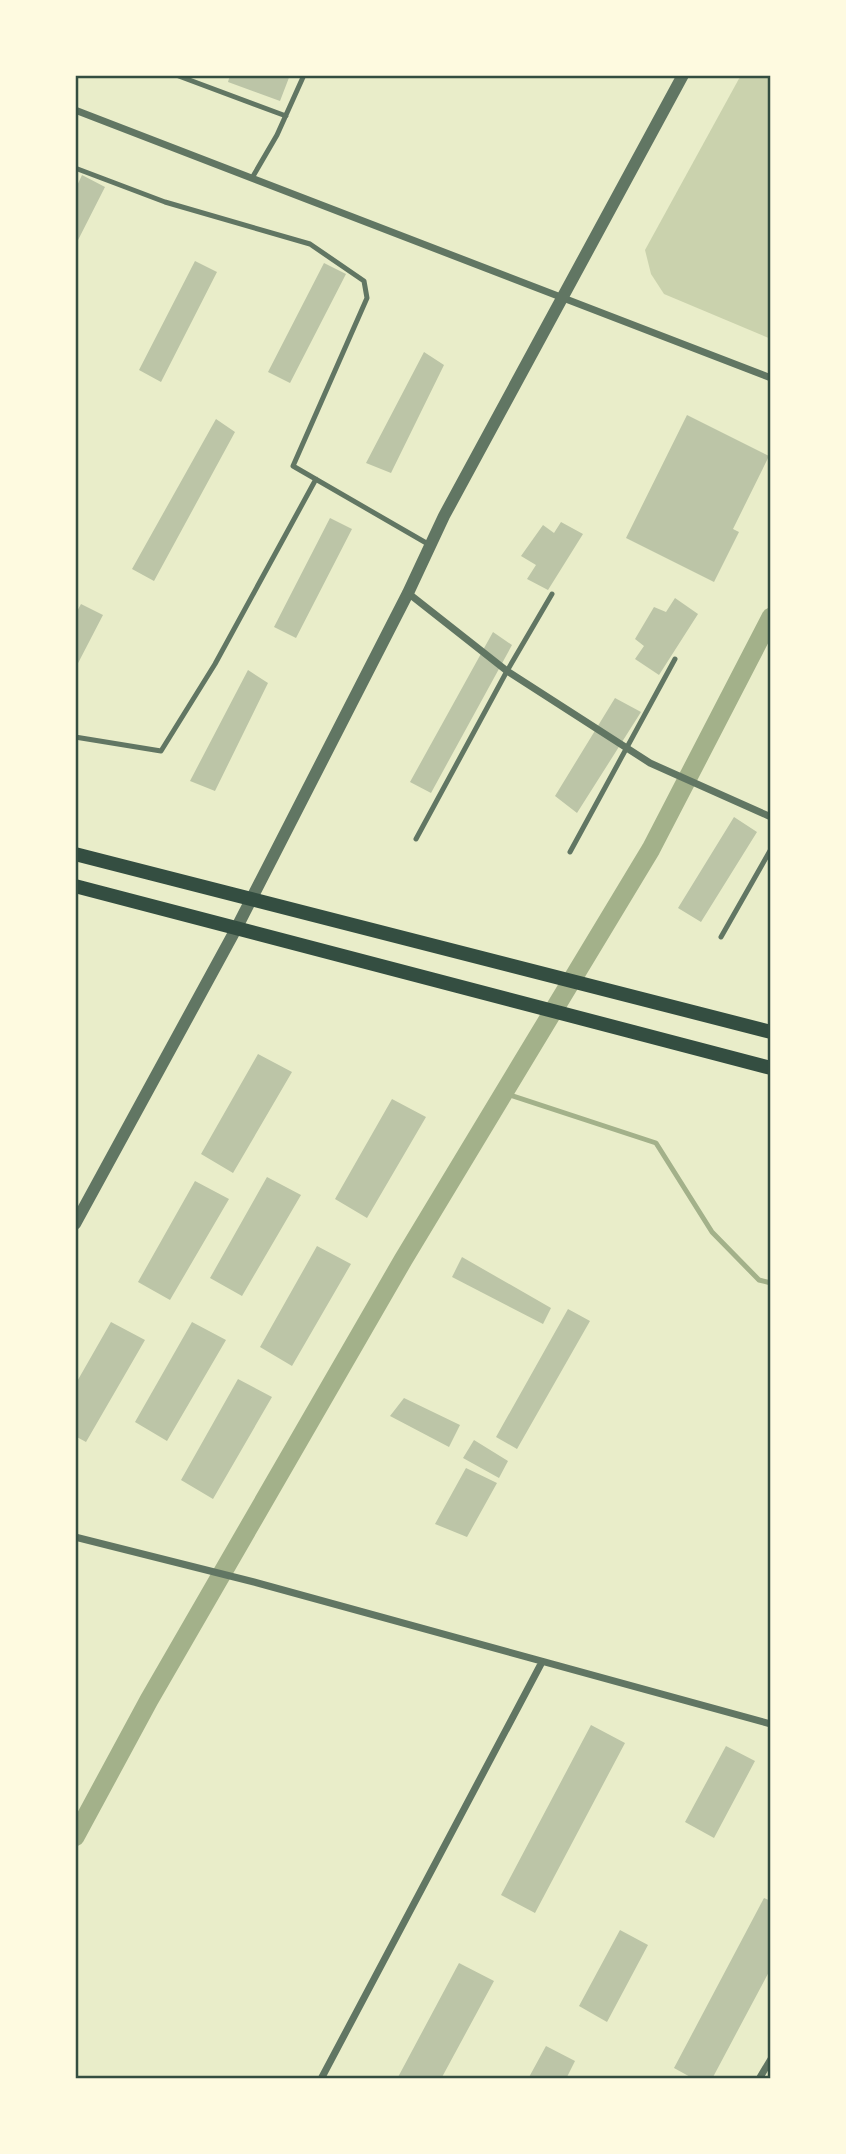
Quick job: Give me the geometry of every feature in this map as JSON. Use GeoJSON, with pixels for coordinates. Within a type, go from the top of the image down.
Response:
{"type":"FeatureCollection","features":[{"type":"Feature","properties":{"kind":"main road"},"geometry":{"type":"LineString","coordinates":[[75,854],[771,1032]]}},
{"type":"Feature","properties":{"kind":"main road"},"geometry":{"type":"LineString","coordinates":[[75,886],[771,1069]]}},
{"type":"Feature","properties":{"kind":"street"},"geometry":{"type":"LineString","coordinates":[[75,1224],[236,929],[408,593],[444,516],[683,75]]}},
{"type":"Feature","properties":{"kind":"street"},"geometry":{"type":"LineString","coordinates":[[75,110],[771,378]]}},
{"type":"Feature","properties":{"kind":"street"},"geometry":{"type":"LineString","coordinates":[[408,593],[507,671],[650,763],[771,817]]}},
{"type":"Feature","properties":{"kind":"street"},"geometry":{"type":"LineString","coordinates":[[75,1537],[254,1582],[771,1724]]}},
{"type":"Feature","properties":{"kind":"street"},"geometry":{"type":"LineString","coordinates":[[321,2079],[541,1661]]}},
{"type":"Feature","properties":{"kind":"street"},"geometry":{"type":"LineString","coordinates":[[759,2079],[771,2059]]}},
{"type":"Feature","properties":{"kind":"lane"},"geometry":{"type":"LineString","coordinates":[[176,75],[286,116]]}},
{"type":"Feature","properties":{"kind":"lane"},"geometry":{"type":"LineString","coordinates":[[252,178],[286,116],[304,75]]}},
{"type":"Feature","properties":{"kind":"lane"},"geometry":{"type":"LineString","coordinates":[[75,168],[165,202],[310,244],[364,281],[367,298],[293,466],[431,546]]}},
{"type":"Feature","properties":{"kind":"lane"},"geometry":{"type":"LineString","coordinates":[[75,737],[161,751],[215,664],[316,479]]}},
{"type":"Feature","properties":{"kind":"lane"},"geometry":{"type":"LineString","coordinates":[[416,839],[552,594]]}},
{"type":"Feature","properties":{"kind":"lane"},"geometry":{"type":"LineString","coordinates":[[570,852],[675,659]]}},
{"type":"Feature","properties":{"kind":"lane"},"geometry":{"type":"LineString","coordinates":[[722,937],[771,849]]}},
{"type":"Feature","properties":{"kind":"green space"},"geometry":{"type":"Polygon","coordinates":[[[741,75],[771,75],[771,339],[664,294],[651,274],[645,250],[741,75]]]}},
{"type":"Feature","properties":{"kind":"building"},"geometry":{"type":"Polygon","coordinates":[[[230,75],[290,75],[280,101],[228,82],[230,75]]]}},
{"type":"Feature","properties":{"kind":"building"},"geometry":{"type":"Polygon","coordinates":[[[82,175],[105,187],[75,246],[75,190],[82,175]]]}},
{"type":"Feature","properties":{"kind":"building"},"geometry":{"type":"Polygon","coordinates":[[[195,261],[217,272],[161,382],[139,370],[195,261]]]}},
{"type":"Feature","properties":{"kind":"building"},"geometry":{"type":"Polygon","coordinates":[[[324,263],[346,274],[290,383],[268,372],[324,263]]]}},
{"type":"Feature","properties":{"kind":"building"},"geometry":{"type":"Polygon","coordinates":[[[424,352],[444,365],[391,473],[366,463],[424,352]]]}},
{"type":"Feature","properties":{"kind":"building"},"geometry":{"type":"Polygon","coordinates":[[[687,415],[769,456],[733,529],[739,532],[714,582],[626,538],[687,415]]]}},
{"type":"Feature","properties":{"kind":"building"},"geometry":{"type":"Polygon","coordinates":[[[216,419],[235,432],[154,581],[132,569],[216,419]]]}},
{"type":"Feature","properties":{"kind":"building"},"geometry":{"type":"Polygon","coordinates":[[[330,518],[352,529],[296,638],[274,627],[330,518]]]}},
{"type":"Feature","properties":{"kind":"building"},"geometry":{"type":"Polygon","coordinates":[[[561,522],[583,534],[548,590],[527,579],[536,565],[521,556],[543,525],[554,533],[561,522]]]}},
{"type":"Feature","properties":{"kind":"building"},"geometry":{"type":"Polygon","coordinates":[[[675,598],[698,614],[659,675],[635,659],[644,646],[635,639],[654,607],[666,612],[675,598]]]}},
{"type":"Feature","properties":{"kind":"building"},"geometry":{"type":"Polygon","coordinates":[[[81,604],[103,615],[75,669],[75,615],[81,604]]]}},
{"type":"Feature","properties":{"kind":"building"},"geometry":{"type":"Polygon","coordinates":[[[493,632],[512,645],[431,793],[410,782],[493,632]]]}},
{"type":"Feature","properties":{"kind":"building"},"geometry":{"type":"Polygon","coordinates":[[[248,670],[268,683],[215,791],[190,781],[248,670]]]}},
{"type":"Feature","properties":{"kind":"building"},"geometry":{"type":"Polygon","coordinates":[[[615,698],[641,712],[577,813],[555,796],[615,698]]]}},
{"type":"Feature","properties":{"kind":"building"},"geometry":{"type":"Polygon","coordinates":[[[734,817],[757,832],[701,922],[678,908],[734,817]]]}},
{"type":"Feature","properties":{"kind":"building"},"geometry":{"type":"Polygon","coordinates":[[[258,1054],[292,1072],[233,1173],[201,1154],[258,1054]]]}},
{"type":"Feature","properties":{"kind":"building"},"geometry":{"type":"Polygon","coordinates":[[[392,1099],[426,1117],[367,1218],[335,1199],[392,1099]]]}},
{"type":"Feature","properties":{"kind":"building"},"geometry":{"type":"Polygon","coordinates":[[[267,1177],[301,1195],[242,1296],[210,1278],[267,1177]]]}},
{"type":"Feature","properties":{"kind":"building"},"geometry":{"type":"Polygon","coordinates":[[[195,1181],[229,1199],[170,1300],[138,1282],[195,1181]]]}},
{"type":"Feature","properties":{"kind":"building"},"geometry":{"type":"Polygon","coordinates":[[[317,1246],[351,1264],[292,1366],[260,1347],[317,1246]]]}},
{"type":"Feature","properties":{"kind":"building"},"geometry":{"type":"Polygon","coordinates":[[[462,1257],[551,1308],[543,1324],[452,1277],[462,1257]]]}},
{"type":"Feature","properties":{"kind":"building"},"geometry":{"type":"Polygon","coordinates":[[[568,1309],[590,1321],[517,1449],[496,1437],[568,1309]]]}},
{"type":"Feature","properties":{"kind":"building"},"geometry":{"type":"Polygon","coordinates":[[[111,1322],[145,1340],[86,1442],[75,1436],[75,1385],[111,1322]]]}},
{"type":"Feature","properties":{"kind":"building"},"geometry":{"type":"Polygon","coordinates":[[[192,1322],[226,1340],[167,1441],[135,1422],[192,1322]]]}},
{"type":"Feature","properties":{"kind":"building"},"geometry":{"type":"Polygon","coordinates":[[[238,1379],[272,1397],[213,1499],[181,1480],[238,1379]]]}},
{"type":"Feature","properties":{"kind":"building"},"geometry":{"type":"Polygon","coordinates":[[[404,1398],[460,1425],[449,1447],[390,1416],[404,1398]]]}},
{"type":"Feature","properties":{"kind":"building"},"geometry":{"type":"Polygon","coordinates":[[[474,1440],[508,1461],[499,1478],[463,1458],[474,1440]]]}},
{"type":"Feature","properties":{"kind":"building"},"geometry":{"type":"Polygon","coordinates":[[[466,1468],[497,1483],[467,1537],[435,1524],[466,1468]]]}},
{"type":"Feature","properties":{"kind":"building"},"geometry":{"type":"Polygon","coordinates":[[[591,1725],[625,1743],[535,1913],[501,1895],[591,1725]]]}},
{"type":"Feature","properties":{"kind":"building"},"geometry":{"type":"Polygon","coordinates":[[[726,1746],[755,1761],[714,1838],[685,1822],[726,1746]]]}},
{"type":"Feature","properties":{"kind":"building"},"geometry":{"type":"Polygon","coordinates":[[[764,1898],[771,1901],[771,1968],[712,2079],[694,2079],[674,2068],[764,1898]]]}},
{"type":"Feature","properties":{"kind":"building"},"geometry":{"type":"Polygon","coordinates":[[[620,1930],[648,1945],[607,2022],[579,2006],[620,1930]]]}},
{"type":"Feature","properties":{"kind":"building"},"geometry":{"type":"Polygon","coordinates":[[[459,1963],[494,1981],[441,2079],[397,2079],[459,1963]]]}},
{"type":"Feature","properties":{"kind":"building"},"geometry":{"type":"Polygon","coordinates":[[[546,2046],[575,2061],[566,2079],[528,2079],[546,2046]]]}},
{"type":"Feature","properties":{"kind":"waterway"},"geometry":{"type":"LineString","coordinates":[[75,1837],[149,1700],[403,1260],[651,849],[771,617]]}},
{"type":"Feature","properties":{"kind":"waterway"},"geometry":{"type":"LineString","coordinates":[[504,1093],[656,1143],[712,1232],[759,1280],[771,1283]]}}]}
